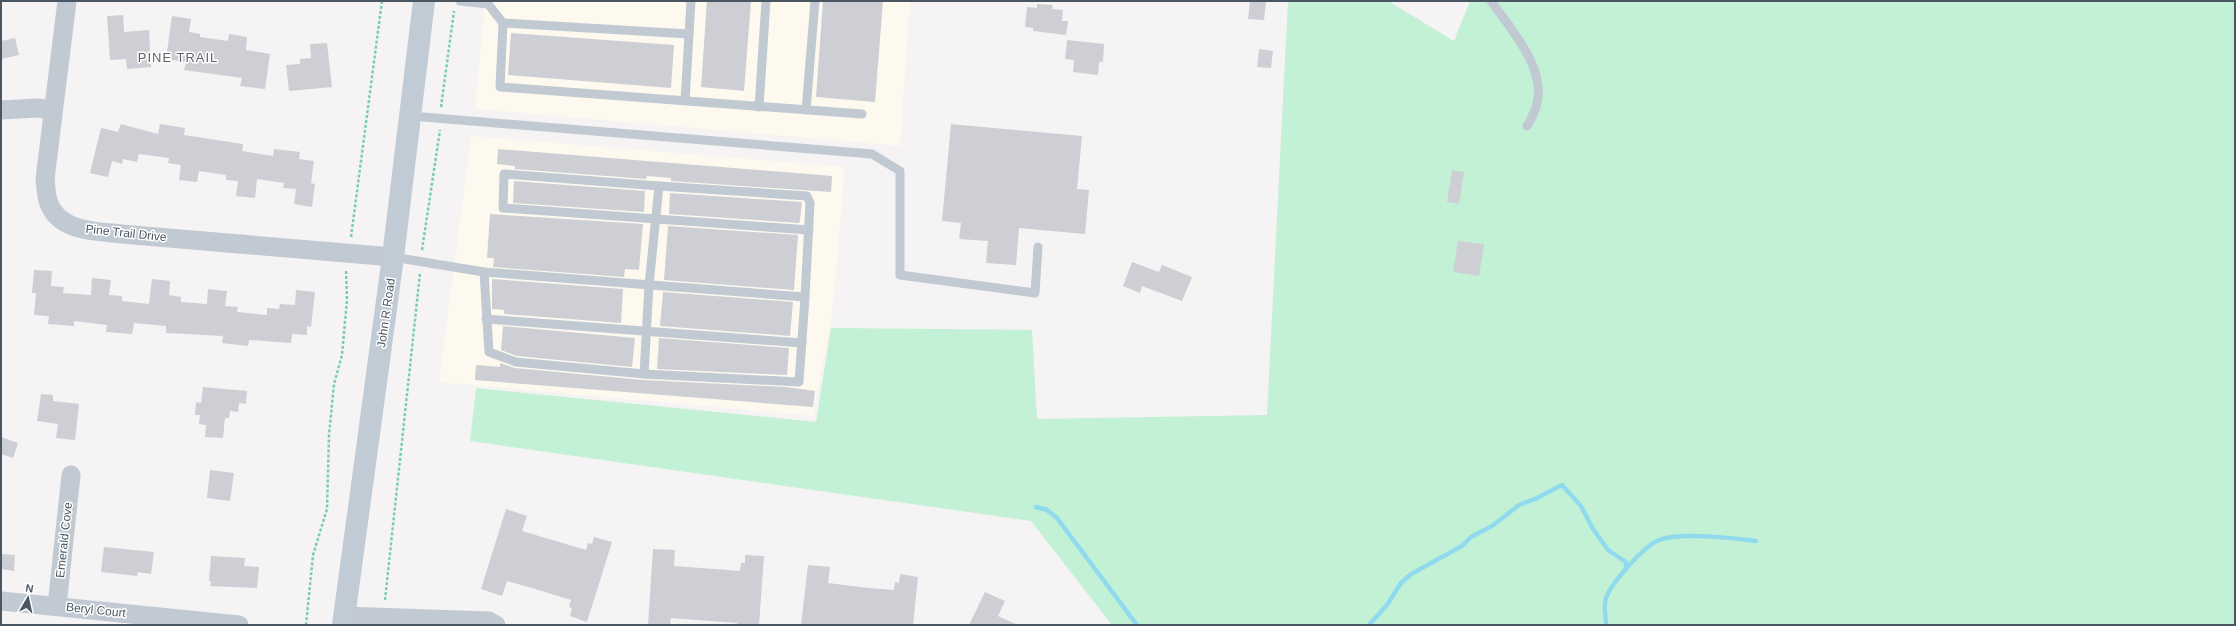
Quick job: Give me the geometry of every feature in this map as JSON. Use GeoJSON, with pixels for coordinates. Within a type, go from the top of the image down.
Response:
{"type":"FeatureCollection","features":[{"type":"Feature","properties":{"kind":"main road","name":"John R Road"},"geometry":{"type":"LineString","coordinates":[[344,620],[394,257],[424,1]]}},
{"type":"Feature","properties":{"kind":"street","name":"Pine Trail Drive"},"geometry":{"type":"LineString","coordinates":[[68,1],[45,179],[48,200],[54,212],[65,223],[84,230],[394,257]]}},
{"type":"Feature","properties":{"kind":"street"},"geometry":{"type":"LineString","coordinates":[[1,110],[37,108],[53,110]]}},
{"type":"Feature","properties":{"kind":"street","name":"Emerald Cove"},"geometry":{"type":"LineString","coordinates":[[57,606],[71,475]]}},
{"type":"Feature","properties":{"kind":"street","name":"Beryl Court"},"geometry":{"type":"LineString","coordinates":[[1,601],[239,625]]}},
{"type":"Feature","properties":{"kind":"street"},"geometry":{"type":"LineString","coordinates":[[344,620],[384,617],[489,621],[496,625]]}},
{"type":"Feature","properties":{"kind":"lane"},"geometry":{"type":"LineString","coordinates":[[685,101],[691,1]]}},
{"type":"Feature","properties":{"kind":"lane"},"geometry":{"type":"LineString","coordinates":[[759,107],[766,1]]}},
{"type":"Feature","properties":{"kind":"lane"},"geometry":{"type":"LineString","coordinates":[[806,110],[815,1]]}},
{"type":"Feature","properties":{"kind":"lane"},"geometry":{"type":"LineString","coordinates":[[1491,1],[1529,56],[1538,84],[1538,103],[1527,126]]}},
{"type":"Feature","properties":{"kind":"lane"},"geometry":{"type":"LineString","coordinates":[[457,5],[491,2],[503,23],[500,87],[862,114]]}},
{"type":"Feature","properties":{"kind":"lane"},"geometry":{"type":"LineString","coordinates":[[503,23],[689,34]]}},
{"type":"Feature","properties":{"kind":"lane"},"geometry":{"type":"LineString","coordinates":[[411,116],[872,154],[900,171],[900,275],[1035,293],[1038,247]]}},
{"type":"Feature","properties":{"kind":"lane"},"geometry":{"type":"LineString","coordinates":[[484,272],[488,352],[516,362],[644,374],[799,382],[809,230],[810,203],[807,196],[504,174],[503,208],[809,230]]}},
{"type":"Feature","properties":{"kind":"lane"},"geometry":{"type":"LineString","coordinates":[[644,374],[649,285],[659,186]]}},
{"type":"Feature","properties":{"kind":"lane"},"geometry":{"type":"LineString","coordinates":[[394,257],[484,272],[805,297]]}},
{"type":"Feature","properties":{"kind":"lane"},"geometry":{"type":"LineString","coordinates":[[486,319],[802,343]]}},
{"type":"Feature","properties":{"kind":"path"},"geometry":{"type":"LineString","coordinates":[[306,625],[313,555],[327,509],[329,435],[334,384],[342,355],[348,253],[382,1]]}},
{"type":"Feature","properties":{"kind":"path"},"geometry":{"type":"LineString","coordinates":[[384,617],[421,261],[438,149],[443,84],[457,5]]}},
{"type":"Feature","properties":{"kind":"shaded area"},"geometry":{"type":"Polygon","coordinates":[[[485,1],[910,1],[900,146],[475,109],[485,1]]]}},
{"type":"Feature","properties":{"kind":"shaded area"},"geometry":{"type":"Polygon","coordinates":[[[471,136],[845,167],[832,316],[813,416],[439,382],[471,136]]]}},
{"type":"Feature","properties":{"kind":"green space"},"geometry":{"type":"Polygon","coordinates":[[[1288,1],[1388,1],[1454,41],[1470,1],[2235,1],[2235,625],[1112,625],[1031,521],[470,441],[476,388],[816,422],[831,328],[1032,330],[1037,419],[1267,415],[1288,1]]]}},
{"type":"Feature","properties":{"kind":"building"},"geometry":{"type":"Polygon","coordinates":[[[707,1],[751,1],[744,91],[701,87],[707,1]]]}},
{"type":"Feature","properties":{"kind":"building"},"geometry":{"type":"Polygon","coordinates":[[[823,1],[883,1],[875,102],[816,97],[823,1]]]}},
{"type":"Feature","properties":{"kind":"building"},"geometry":{"type":"Polygon","coordinates":[[[1250,1],[1266,1],[1264,20],[1248,19],[1250,1]]]}},
{"type":"Feature","properties":{"kind":"building"},"geometry":{"type":"Polygon","coordinates":[[[1037,4],[1053,5],[1052,9],[1063,10],[1062,21],[1068,21],[1066,35],[1033,31],[1033,28],[1025,27],[1027,7],[1037,8],[1037,4]]]}},
{"type":"Feature","properties":{"kind":"building"},"geometry":{"type":"Polygon","coordinates":[[[123,15],[124,32],[149,30],[151,67],[127,69],[126,59],[110,60],[107,16],[123,15]]]}},
{"type":"Feature","properties":{"kind":"building"},"geometry":{"type":"Polygon","coordinates":[[[172,16],[191,19],[189,32],[200,34],[200,37],[228,41],[229,34],[247,37],[246,50],[270,54],[265,89],[240,86],[242,78],[184,70],[186,62],[166,59],[172,16]]]}},
{"type":"Feature","properties":{"kind":"building"},"geometry":{"type":"Polygon","coordinates":[[[511,33],[674,45],[671,88],[508,75],[511,33]]]}},
{"type":"Feature","properties":{"kind":"building"},"geometry":{"type":"Polygon","coordinates":[[[15,38],[19,55],[1,59],[1,41],[15,38]]]}},
{"type":"Feature","properties":{"kind":"building"},"geometry":{"type":"Polygon","coordinates":[[[1067,40],[1104,44],[1103,62],[1099,62],[1098,75],[1073,72],[1074,60],[1065,59],[1067,40]]]}},
{"type":"Feature","properties":{"kind":"building"},"geometry":{"type":"Polygon","coordinates":[[[327,43],[332,87],[289,91],[286,65],[300,64],[300,59],[311,58],[310,44],[327,43]]]}},
{"type":"Feature","properties":{"kind":"building"},"geometry":{"type":"Polygon","coordinates":[[[1259,49],[1273,51],[1271,68],[1257,67],[1259,49]]]}},
{"type":"Feature","properties":{"kind":"building"},"geometry":{"type":"Polygon","coordinates":[[[121,124],[158,134],[160,124],[185,128],[184,135],[243,144],[242,151],[273,156],[274,149],[300,152],[299,159],[314,161],[311,183],[315,184],[312,207],[294,204],[296,189],[283,188],[284,183],[257,179],[255,198],[236,196],[238,181],[226,180],[226,175],[199,171],[197,182],[179,180],[181,165],[168,163],[169,158],[139,154],[137,162],[123,159],[122,164],[112,161],[108,177],[90,173],[101,128],[118,132],[121,124]]]}},
{"type":"Feature","properties":{"kind":"building"},"geometry":{"type":"Polygon","coordinates":[[[951,124],[1082,136],[1077,189],[1089,190],[1085,234],[1019,228],[1016,265],[986,263],[988,241],[959,239],[961,223],[942,221],[951,124]]]}},
{"type":"Feature","properties":{"kind":"building"},"geometry":{"type":"Polygon","coordinates":[[[498,149],[832,176],[831,192],[671,181],[671,178],[647,176],[646,179],[515,169],[515,166],[497,164],[498,149]]]}},
{"type":"Feature","properties":{"kind":"building"},"geometry":{"type":"Polygon","coordinates":[[[1452,170],[1464,172],[1459,204],[1447,202],[1452,170]]]}},
{"type":"Feature","properties":{"kind":"building"},"geometry":{"type":"Polygon","coordinates":[[[514,181],[645,191],[644,212],[513,203],[514,181]]]}},
{"type":"Feature","properties":{"kind":"building"},"geometry":{"type":"Polygon","coordinates":[[[670,193],[802,202],[800,220],[799,223],[669,214],[670,193]]]}},
{"type":"Feature","properties":{"kind":"building"},"geometry":{"type":"Polygon","coordinates":[[[490,214],[643,224],[639,270],[625,269],[624,277],[493,267],[494,258],[487,258],[490,214]]]}},
{"type":"Feature","properties":{"kind":"building"},"geometry":{"type":"Polygon","coordinates":[[[668,226],[798,235],[794,290],[664,280],[668,226]]]}},
{"type":"Feature","properties":{"kind":"building"},"geometry":{"type":"Polygon","coordinates":[[[1458,241],[1484,244],[1479,276],[1453,272],[1458,241]]]}},
{"type":"Feature","properties":{"kind":"building"},"geometry":{"type":"Polygon","coordinates":[[[1132,262],[1159,272],[1162,265],[1192,277],[1182,301],[1142,286],[1140,293],[1123,286],[1132,262]]]}},
{"type":"Feature","properties":{"kind":"building"},"geometry":{"type":"Polygon","coordinates":[[[34,270],[52,271],[51,286],[64,287],[63,293],[91,295],[92,278],[111,280],[109,295],[122,296],[122,301],[149,304],[152,279],[170,281],[169,295],[181,297],[181,302],[207,304],[208,289],[227,291],[225,306],[238,307],[237,312],[267,315],[267,308],[279,309],[280,304],[295,305],[296,290],[315,292],[311,327],[307,326],[307,335],[292,334],[291,343],[249,340],[248,346],[222,343],[223,336],[166,333],[166,326],[134,323],[132,334],[106,332],[107,325],[74,321],[74,326],[48,324],[49,316],[34,315],[36,293],[32,293],[34,270]]]}},
{"type":"Feature","properties":{"kind":"building"},"geometry":{"type":"Polygon","coordinates":[[[492,279],[623,289],[621,323],[504,314],[504,310],[492,309],[492,279]]]}},
{"type":"Feature","properties":{"kind":"building"},"geometry":{"type":"Polygon","coordinates":[[[663,292],[793,302],[790,336],[660,326],[663,292]]]}},
{"type":"Feature","properties":{"kind":"building"},"geometry":{"type":"Polygon","coordinates":[[[503,326],[635,338],[632,367],[517,356],[501,350],[503,326]]]}},
{"type":"Feature","properties":{"kind":"building"},"geometry":{"type":"Polygon","coordinates":[[[659,338],[789,348],[787,375],[657,369],[659,338]]]}},
{"type":"Feature","properties":{"kind":"building"},"geometry":{"type":"Polygon","coordinates":[[[500,363],[515,368],[643,380],[786,387],[815,391],[813,407],[475,380],[476,365],[500,367],[500,363]]]}},
{"type":"Feature","properties":{"kind":"building"},"geometry":{"type":"Polygon","coordinates":[[[203,387],[247,391],[246,404],[239,403],[238,412],[230,411],[229,418],[225,418],[223,438],[205,437],[206,425],[199,424],[200,415],[195,415],[196,402],[201,403],[203,387]]]}},
{"type":"Feature","properties":{"kind":"building"},"geometry":{"type":"Polygon","coordinates":[[[41,394],[53,395],[53,401],[79,404],[75,440],[56,438],[58,424],[37,421],[41,394]]]}},
{"type":"Feature","properties":{"kind":"building"},"geometry":{"type":"Polygon","coordinates":[[[1,437],[18,443],[13,458],[1,454],[1,437]]]}},
{"type":"Feature","properties":{"kind":"building"},"geometry":{"type":"Polygon","coordinates":[[[210,470],[234,473],[230,501],[207,498],[210,470]]]}},
{"type":"Feature","properties":{"kind":"building"},"geometry":{"type":"Polygon","coordinates":[[[506,509],[527,516],[522,531],[586,550],[588,543],[592,544],[594,537],[612,542],[587,622],[570,616],[572,608],[569,607],[571,600],[507,581],[502,596],[481,589],[506,509]]]}},
{"type":"Feature","properties":{"kind":"building"},"geometry":{"type":"Polygon","coordinates":[[[104,547],[154,552],[151,574],[138,572],[137,576],[101,572],[104,547]]]}},
{"type":"Feature","properties":{"kind":"building"},"geometry":{"type":"Polygon","coordinates":[[[653,549],[675,550],[674,566],[740,571],[741,563],[745,563],[745,555],[764,556],[759,625],[737,625],[737,623],[671,618],[670,625],[648,625],[653,549]]]}},
{"type":"Feature","properties":{"kind":"building"},"geometry":{"type":"Polygon","coordinates":[[[1,554],[15,555],[14,571],[1,569],[1,554]]]}},
{"type":"Feature","properties":{"kind":"building"},"geometry":{"type":"Polygon","coordinates":[[[211,556],[245,558],[244,566],[259,567],[257,588],[210,586],[211,556]]]}},
{"type":"Feature","properties":{"kind":"building"},"geometry":{"type":"Polygon","coordinates":[[[808,565],[830,567],[828,583],[869,588],[894,590],[895,582],[899,583],[900,574],[918,577],[913,625],[801,625],[808,565]]]}},
{"type":"Feature","properties":{"kind":"building"},"geometry":{"type":"Polygon","coordinates":[[[985,592],[1005,601],[998,616],[1018,625],[969,625],[985,592]]]}},
{"type":"Feature","properties":{"kind":"waterway"},"geometry":{"type":"LineString","coordinates":[[1369,625],[1387,605],[1401,583],[1411,574],[1462,546],[1471,537],[1492,526],[1519,505],[1535,499],[1562,485],[1581,506],[1593,529],[1608,550],[1626,562],[1626,566]]}},
{"type":"Feature","properties":{"kind":"waterway"},"geometry":{"type":"LineString","coordinates":[[1036,507],[1047,510],[1057,518],[1137,625]]}},
{"type":"Feature","properties":{"kind":"waterway"},"geometry":{"type":"LineString","coordinates":[[1606,625],[1605,604],[1609,591],[1629,565],[1645,549],[1659,540],[1680,536],[1693,536],[1721,537],[1756,541]]}},
{"type":"Feature","properties":{"kind":"district","name":"PINE TRAIL"},"geometry":{"type":"Point","coordinates":[178,57]}}]}
